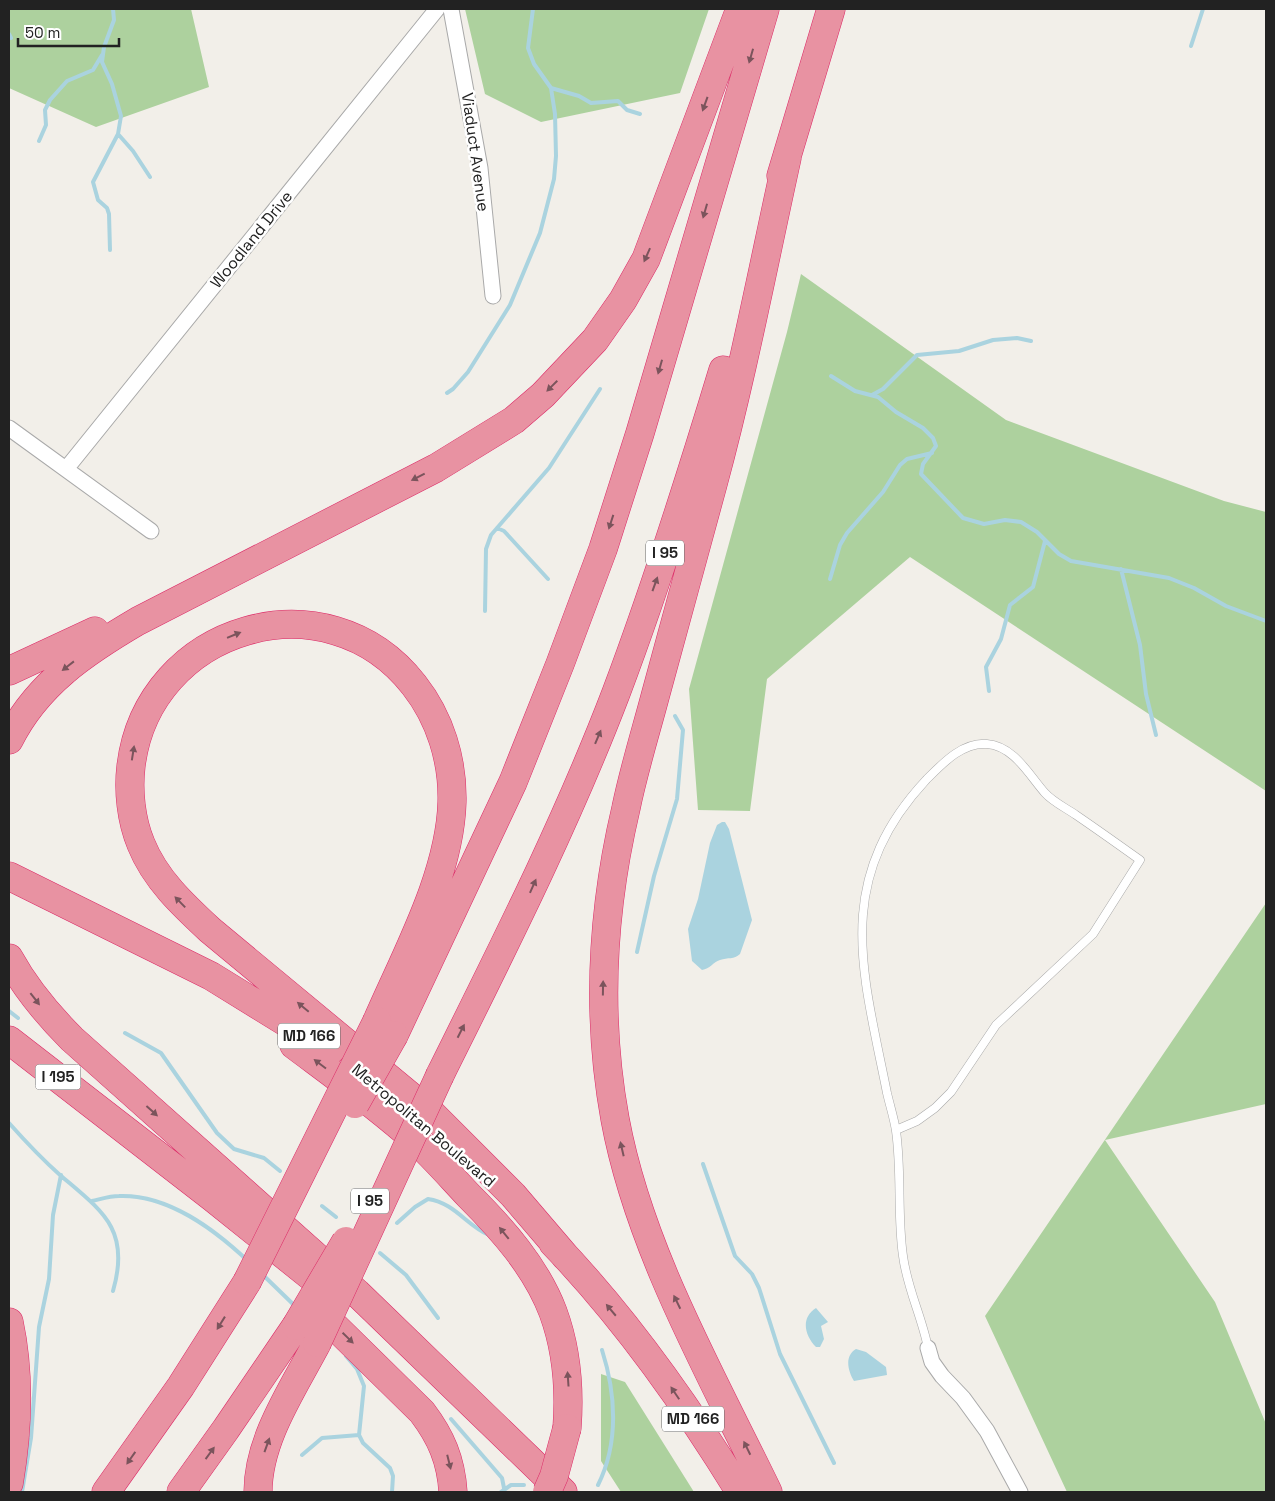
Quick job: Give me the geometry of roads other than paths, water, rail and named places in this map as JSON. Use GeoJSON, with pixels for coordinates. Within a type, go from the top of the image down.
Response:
{"type":"FeatureCollection","features":[{"type":"Feature","properties":{"kind":"highway"},"geometry":{"type":"LineString","coordinates":[[9,740],[36,700],[56,676],[91,648],[138,621],[436,468],[477,445],[514,420],[543,395],[595,340],[623,300],[646,259],[740,9]]}},
{"type":"Feature","properties":{"kind":"highway"},"geometry":{"type":"LineString","coordinates":[[385,1028],[513,782],[603,549],[640,433],[765,9]]}},
{"type":"Feature","properties":{"kind":"highway","name":"I 95"},"geometry":{"type":"LineString","coordinates":[[181,1492],[226,1430],[296,1326],[377,1188],[440,1075],[525,905],[616,694],[657,578],[696,458],[830,9]]}},
{"type":"Feature","properties":{"kind":"highway"},"geometry":{"type":"LineString","coordinates":[[768,1492],[672,1292],[640,1212],[616,1120],[604,1031],[603,988],[605,933],[614,869],[626,807],[722,448],[787,158]]}},
{"type":"Feature","properties":{"kind":"highway"},"geometry":{"type":"LineString","coordinates":[[9,672],[263,556]]}},
{"type":"Feature","properties":{"kind":"highway"},"geometry":{"type":"LineString","coordinates":[[106,1492],[182,1386],[358,1100],[385,1028],[424,914],[440,866],[449,830],[452,801],[450,769],[444,740],[434,714],[417,688],[399,666],[378,650],[355,638],[329,629],[301,625],[274,625],[246,630],[215,642],[185,662],[164,684],[144,716],[134,746],[130,777],[132,809],[141,843],[154,869],[177,899],[210,930],[432,1114],[513,1195],[566,1257]]}},
{"type":"Feature","properties":{"kind":"highway","name":"Metropolitan Boulevard"},"geometry":{"type":"LineString","coordinates":[[9,876],[211,976],[360,1068],[426,1123],[510,1198],[566,1257],[660,1371],[740,1492]]}},
{"type":"Feature","properties":{"kind":"highway"},"geometry":{"type":"LineString","coordinates":[[9,881],[204,989],[283,1037],[414,1139],[492,1219],[521,1255],[540,1284],[553,1311],[565,1353],[568,1386],[567,1428],[548,1492]]}},
{"type":"Feature","properties":{"kind":"highway"},"geometry":{"type":"LineString","coordinates":[[9,958],[25,986],[48,1015],[72,1039],[357,1293],[561,1492]]}},
{"type":"Feature","properties":{"kind":"highway","name":"I 195"},"geometry":{"type":"LineString","coordinates":[[9,1040],[107,1114]]}},
{"type":"Feature","properties":{"kind":"highway"},"geometry":{"type":"LineString","coordinates":[[258,1492],[258,1472],[266,1444],[317,1343],[440,1075]]}},
{"type":"Feature","properties":{"kind":"highway"},"geometry":{"type":"LineString","coordinates":[[107,1114],[346,1305],[561,1492]]}},
{"type":"Feature","properties":{"kind":"highway"},"geometry":{"type":"LineString","coordinates":[[107,1114],[208,1203],[417,1406],[436,1431],[447,1453],[453,1492]]}},
{"type":"Feature","properties":{"kind":"highway"},"geometry":{"type":"LineString","coordinates":[[9,1322],[16,1367],[17,1406],[9,1483]]}},
{"type":"Feature","properties":{"kind":"street","name":"Woodland Drive"},"geometry":{"type":"LineString","coordinates":[[66,469],[437,9]]}},
{"type":"Feature","properties":{"kind":"street","name":"Viaduct Avenue"},"geometry":{"type":"LineString","coordinates":[[451,9],[480,168],[493,296]]}},
{"type":"Feature","properties":{"kind":"street"},"geometry":{"type":"LineString","coordinates":[[9,428],[151,531]]}},
{"type":"Feature","properties":{"kind":"street"},"geometry":{"type":"LineString","coordinates":[[928,1348],[932,1362],[942,1376],[963,1398],[987,1431],[1020,1492]]}},
{"type":"Feature","properties":{"kind":"lane"},"geometry":{"type":"LineString","coordinates":[[896,1130],[917,1121],[935,1108],[951,1092],[996,1024],[1093,934],[1140,860],[1047,795],[1017,760],[1003,748],[987,744],[968,747],[935,771],[902,808],[881,842],[871,866],[861,928],[862,954],[886,1087],[896,1130],[900,1173],[899,1226],[903,1258],[928,1348]]}},
{"type":"Feature","properties":{"kind":"water"},"geometry":{"type":"Polygon","coordinates":[[[725,822],[729,829],[752,920],[740,954],[718,961],[702,970],[692,961],[688,929],[698,899],[710,843],[717,825],[725,822]]]}},
{"type":"Feature","properties":{"kind":"water"},"geometry":{"type":"Polygon","coordinates":[[[816,1308],[828,1322],[821,1326],[824,1339],[820,1347],[816,1347],[812,1343],[806,1327],[808,1317],[816,1308]]]}},
{"type":"Feature","properties":{"kind":"water"},"geometry":{"type":"Polygon","coordinates":[[[856,1349],[866,1352],[886,1367],[887,1375],[854,1381],[848,1364],[852,1352],[856,1349]]]}},
{"type":"Feature","properties":{"kind":"waterway"},"geometry":{"type":"LineString","coordinates":[[110,250],[109,214],[107,208],[98,200],[93,182],[118,134],[121,116],[112,84],[102,62],[104,47],[114,20],[113,9]]}},
{"type":"Feature","properties":{"kind":"waterway"},"geometry":{"type":"LineString","coordinates":[[447,393],[468,372],[510,305],[540,233],[554,179],[556,156],[555,114],[551,88],[534,64],[528,48],[533,9]]}},
{"type":"Feature","properties":{"kind":"waterway"},"geometry":{"type":"LineString","coordinates":[[1191,46],[1203,9]]}},
{"type":"Feature","properties":{"kind":"waterway"},"geometry":{"type":"LineString","coordinates":[[9,34],[11,38]]}},
{"type":"Feature","properties":{"kind":"waterway"},"geometry":{"type":"LineString","coordinates":[[39,141],[46,125],[45,110],[50,100],[67,81],[93,70],[102,55]]}},
{"type":"Feature","properties":{"kind":"waterway"},"geometry":{"type":"LineString","coordinates":[[551,88],[579,96],[591,103],[618,101],[627,110],[640,114]]}},
{"type":"Feature","properties":{"kind":"waterway"},"geometry":{"type":"LineString","coordinates":[[118,134],[133,151],[150,177]]}},
{"type":"Feature","properties":{"kind":"waterway"},"geometry":{"type":"LineString","coordinates":[[872,395],[883,389],[917,355],[959,351],[993,340],[1017,338],[1031,341]]}},
{"type":"Feature","properties":{"kind":"waterway"},"geometry":{"type":"LineString","coordinates":[[831,376],[855,391],[878,397],[896,412],[923,428],[933,438],[936,446],[923,464],[921,474],[963,518],[984,524],[1005,520],[1021,522],[1037,532],[1059,554],[1071,561],[1169,578],[1194,588],[1226,606],[1266,621]]}},
{"type":"Feature","properties":{"kind":"waterway"},"geometry":{"type":"LineString","coordinates":[[485,611],[486,549],[491,535],[549,468],[600,389]]}},
{"type":"Feature","properties":{"kind":"waterway"},"geometry":{"type":"LineString","coordinates":[[830,579],[840,545],[847,533],[883,492],[900,465],[907,459],[932,453]]}},
{"type":"Feature","properties":{"kind":"waterway"},"geometry":{"type":"LineString","coordinates":[[497,528],[504,531],[548,579]]}},
{"type":"Feature","properties":{"kind":"waterway"},"geometry":{"type":"LineString","coordinates":[[989,691],[986,667],[1001,639],[1010,605],[1033,587],[1045,541]]}},
{"type":"Feature","properties":{"kind":"waterway"},"geometry":{"type":"LineString","coordinates":[[1121,569],[1140,645],[1146,694],[1156,735]]}},
{"type":"Feature","properties":{"kind":"waterway"},"geometry":{"type":"LineString","coordinates":[[637,952],[654,876],[677,799],[683,730],[675,716]]}},
{"type":"Feature","properties":{"kind":"waterway"},"geometry":{"type":"LineString","coordinates":[[9,1011],[18,1018]]}},
{"type":"Feature","properties":{"kind":"waterway"},"geometry":{"type":"LineString","coordinates":[[125,1033],[161,1053],[217,1133],[234,1149],[264,1158],[280,1171]]}},
{"type":"Feature","properties":{"kind":"waterway"},"geometry":{"type":"LineString","coordinates":[[9,1123],[47,1163],[89,1200],[109,1223],[115,1237],[118,1252],[118,1270],[113,1291]]}},
{"type":"Feature","properties":{"kind":"waterway"},"geometry":{"type":"LineString","coordinates":[[703,1164],[735,1256],[752,1274],[759,1288],[780,1354],[834,1463]]}},
{"type":"Feature","properties":{"kind":"waterway"},"geometry":{"type":"LineString","coordinates":[[22,1492],[31,1438],[39,1327],[49,1279],[53,1215],[61,1175]]}},
{"type":"Feature","properties":{"kind":"waterway"},"geometry":{"type":"LineString","coordinates":[[92,1201],[116,1196],[137,1197],[172,1207],[205,1226],[248,1261]]}},
{"type":"Feature","properties":{"kind":"waterway"},"geometry":{"type":"LineString","coordinates":[[397,1223],[415,1207],[428,1199],[446,1205],[489,1235]]}},
{"type":"Feature","properties":{"kind":"waterway"},"geometry":{"type":"LineString","coordinates":[[322,1206],[336,1217]]}},
{"type":"Feature","properties":{"kind":"waterway"},"geometry":{"type":"LineString","coordinates":[[380,1253],[406,1275],[438,1318]]}},
{"type":"Feature","properties":{"kind":"waterway"},"geometry":{"type":"LineString","coordinates":[[262,1274],[296,1307]]}},
{"type":"Feature","properties":{"kind":"waterway"},"geometry":{"type":"LineString","coordinates":[[598,1485],[605,1469],[609,1452],[613,1418],[610,1384],[602,1350]]}},
{"type":"Feature","properties":{"kind":"waterway"},"geometry":{"type":"LineString","coordinates":[[346,1356],[357,1369],[364,1386],[359,1435],[363,1443],[390,1468],[393,1476],[392,1492]]}},
{"type":"Feature","properties":{"kind":"waterway"},"geometry":{"type":"LineString","coordinates":[[451,1419],[502,1478],[504,1488]]}},
{"type":"Feature","properties":{"kind":"waterway"},"geometry":{"type":"LineString","coordinates":[[302,1455],[322,1438],[359,1435]]}},
{"type":"Feature","properties":{"kind":"waterway"},"geometry":{"type":"LineString","coordinates":[[501,1492],[511,1485],[524,1485]]}}]}
